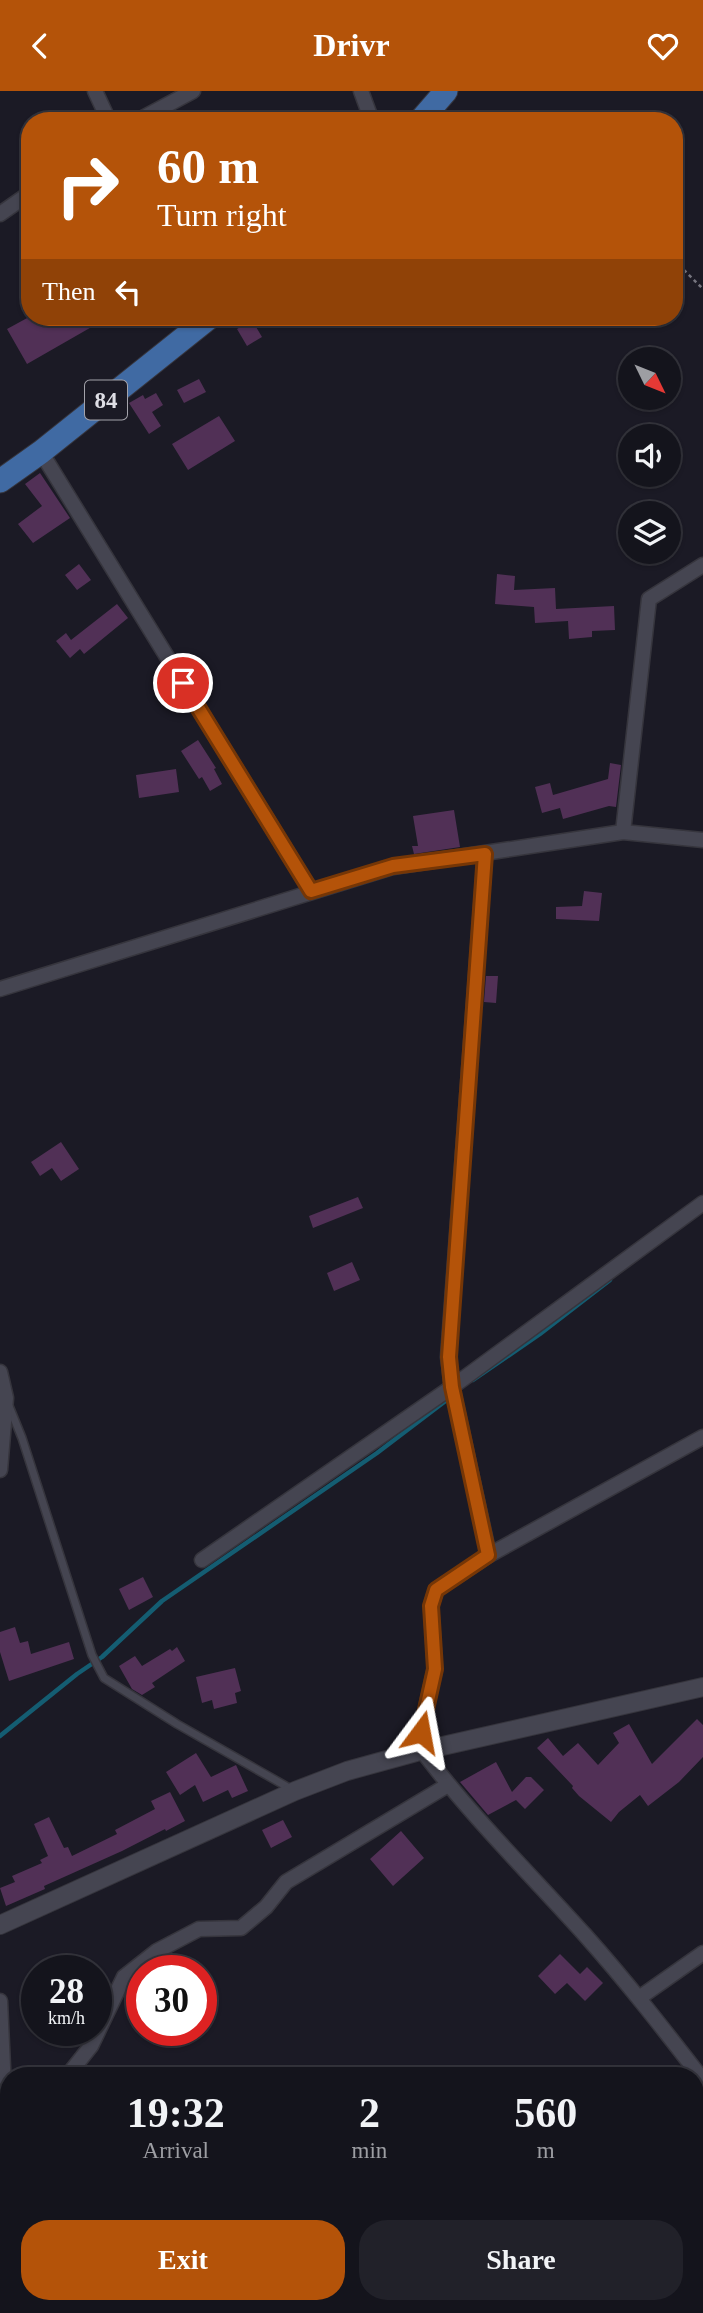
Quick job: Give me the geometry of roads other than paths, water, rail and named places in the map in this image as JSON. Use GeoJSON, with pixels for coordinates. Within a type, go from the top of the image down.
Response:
{"type":"FeatureCollection","features":[{"type":"Feature","properties":{"kind":"main road"},"geometry":{"type":"LineString","coordinates":[[428,112],[446,91]]}},
{"type":"Feature","properties":{"kind":"main road","name":"84"},"geometry":{"type":"LineString","coordinates":[[0,481],[41,452],[197,326]]}},
{"type":"Feature","properties":{"kind":"street"},"geometry":{"type":"LineString","coordinates":[[95,91],[105,112]]}},
{"type":"Feature","properties":{"kind":"street"},"geometry":{"type":"LineString","coordinates":[[154,112],[193,91]]}},
{"type":"Feature","properties":{"kind":"street"},"geometry":{"type":"LineString","coordinates":[[361,91],[369,112]]}},
{"type":"Feature","properties":{"kind":"street"},"geometry":{"type":"LineString","coordinates":[[0,214],[21,199]]}},
{"type":"Feature","properties":{"kind":"street"},"geometry":{"type":"LineString","coordinates":[[41,452],[311,891]]}},
{"type":"Feature","properties":{"kind":"street"},"geometry":{"type":"LineString","coordinates":[[623,832],[649,599],[703,565]]}},
{"type":"Feature","properties":{"kind":"street"},"geometry":{"type":"LineString","coordinates":[[0,989],[393,866],[623,832],[703,840]]}},
{"type":"Feature","properties":{"kind":"street"},"geometry":{"type":"LineString","coordinates":[[485,854],[449,1357],[452,1387],[488,1555]]}},
{"type":"Feature","properties":{"kind":"street"},"geometry":{"type":"LineString","coordinates":[[202,1560],[452,1387],[703,1202]]}},
{"type":"Feature","properties":{"kind":"street"},"geometry":{"type":"LineString","coordinates":[[0,1372],[3,1394],[0,1470]]}},
{"type":"Feature","properties":{"kind":"street"},"geometry":{"type":"LineString","coordinates":[[420,1752],[435,1669],[431,1606],[436,1590],[488,1555],[703,1437]]}},
{"type":"Feature","properties":{"kind":"street"},"geometry":{"type":"LineString","coordinates":[[0,1925],[295,1791],[347,1771],[703,1687]]}},
{"type":"Feature","properties":{"kind":"street"},"geometry":{"type":"LineString","coordinates":[[420,1752],[587,1937],[693,2067]]}},
{"type":"Feature","properties":{"kind":"street"},"geometry":{"type":"LineString","coordinates":[[74,2067],[91,2046],[124,1977],[157,1951],[199,1929],[241,1928],[265,1907],[286,1882],[448,1785]]}},
{"type":"Feature","properties":{"kind":"street"},"geometry":{"type":"LineString","coordinates":[[639,1999],[703,1952]]}},
{"type":"Feature","properties":{"kind":"street"},"geometry":{"type":"LineString","coordinates":[[0,2001],[4,2067]]}},
{"type":"Feature","properties":{"kind":"lane"},"geometry":{"type":"LineString","coordinates":[[3,1394],[22,1438],[92,1655],[104,1678],[177,1724],[295,1791]]}},
{"type":"Feature","properties":{"kind":"waterway"},"geometry":{"type":"LineString","coordinates":[[473,1380],[540,1334],[610,1280]]}},
{"type":"Feature","properties":{"kind":"waterway"},"geometry":{"type":"LineString","coordinates":[[0,1736],[102,1657],[162,1601],[377,1453],[452,1396]]}}]}
